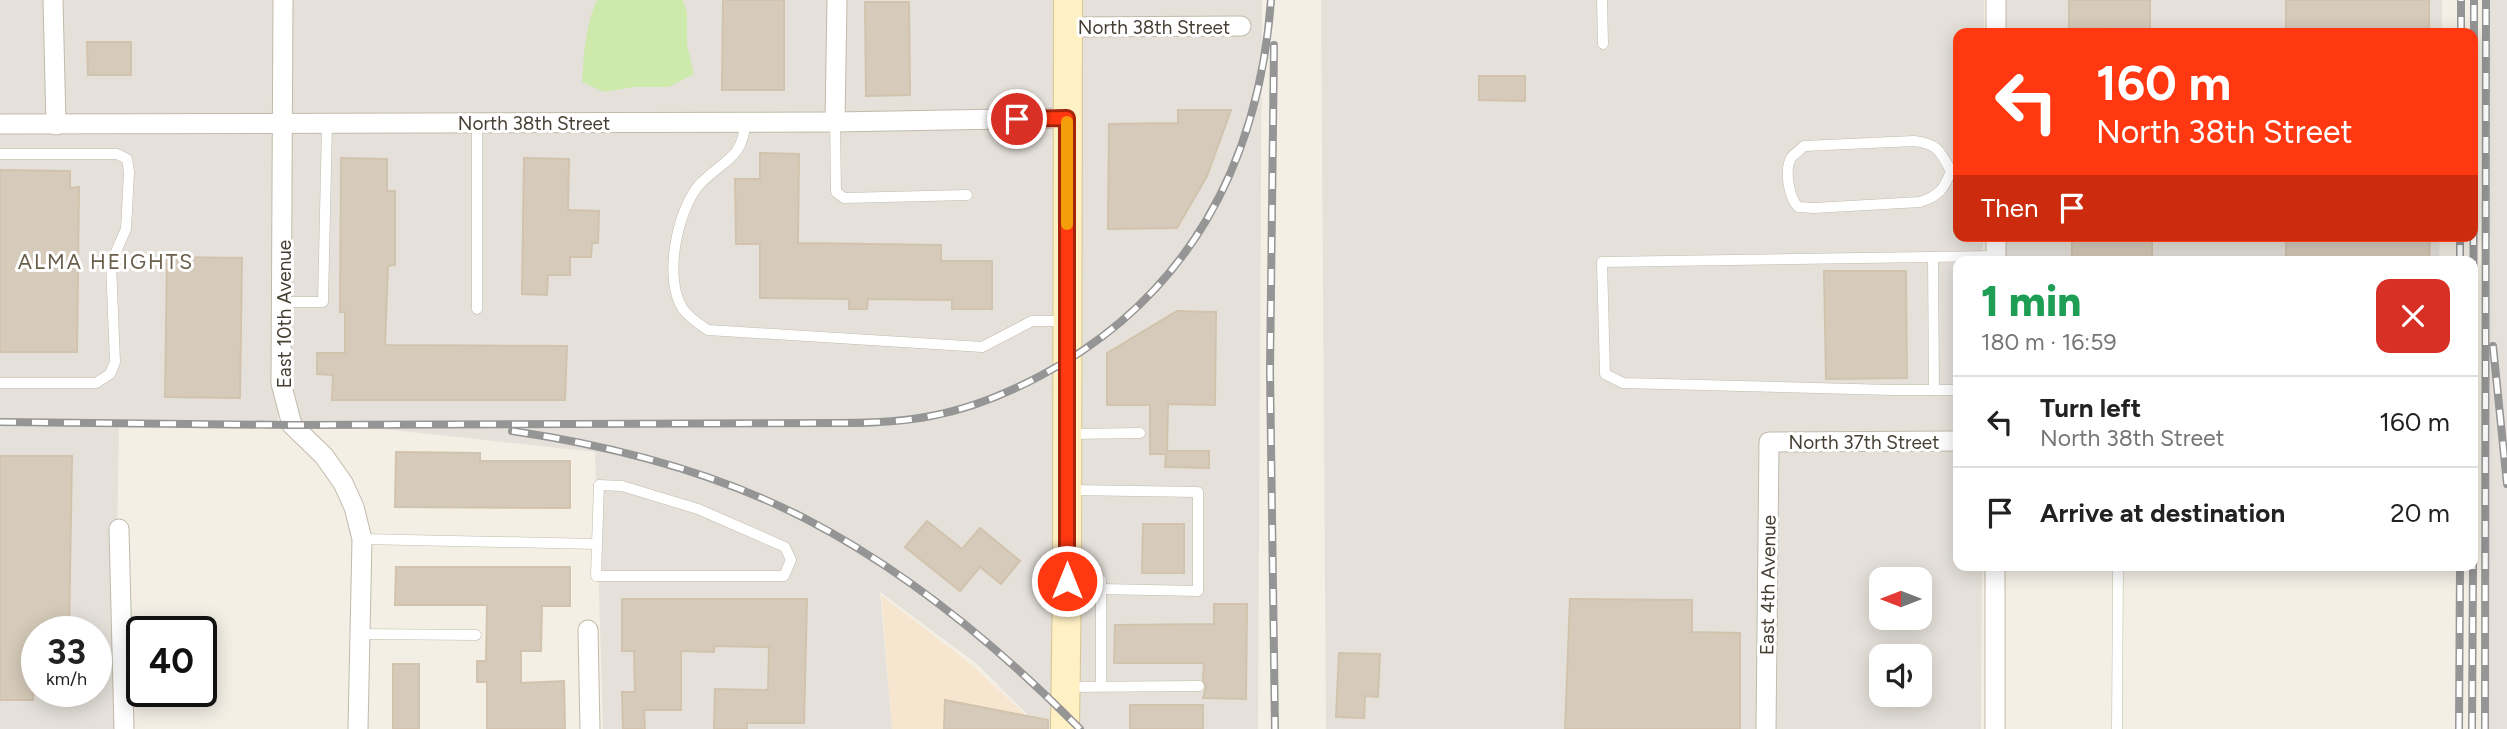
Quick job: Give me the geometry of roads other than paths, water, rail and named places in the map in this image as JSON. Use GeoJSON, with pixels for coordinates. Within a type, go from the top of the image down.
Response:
{"type":"FeatureCollection","features":[{"type":"Feature","properties":{"kind":"street"},"geometry":{"type":"LineString","coordinates":[[53,0],[56,125]]}},
{"type":"Feature","properties":{"kind":"street","name":"East 10th Avenue"},"geometry":{"type":"LineString","coordinates":[[283,0],[281,383],[292,425],[324,456],[343,482],[354,507],[362,539],[358,729]]}},
{"type":"Feature","properties":{"kind":"street"},"geometry":{"type":"LineString","coordinates":[[835,122],[837,0]]}},
{"type":"Feature","properties":{"kind":"street"},"geometry":{"type":"LineString","coordinates":[[1996,0],[1996,28]]}},
{"type":"Feature","properties":{"kind":"street"},"geometry":{"type":"LineString","coordinates":[[1065,729],[1068,14]]}},
{"type":"Feature","properties":{"kind":"street","name":"North 38th Street"},"geometry":{"type":"LineString","coordinates":[[1068,14],[1241,26]]}},
{"type":"Feature","properties":{"kind":"street","name":"North 38th Street"},"geometry":{"type":"LineString","coordinates":[[0,124],[835,122],[1067,118]]}},
{"type":"Feature","properties":{"kind":"street","name":"North 37th Street"},"geometry":{"type":"LineString","coordinates":[[1769,442],[1953,441]]}},
{"type":"Feature","properties":{"kind":"street","name":"East 4th Avenue"},"geometry":{"type":"LineString","coordinates":[[1766,729],[1769,442]]}},
{"type":"Feature","properties":{"kind":"street"},"geometry":{"type":"LineString","coordinates":[[120,529],[124,729]]}},
{"type":"Feature","properties":{"kind":"street"},"geometry":{"type":"LineString","coordinates":[[1995,571],[1995,729]]}},
{"type":"Feature","properties":{"kind":"street"},"geometry":{"type":"LineString","coordinates":[[588,631],[590,729]]}},
{"type":"Feature","properties":{"kind":"lane"},"geometry":{"type":"LineString","coordinates":[[1602,0],[1603,44]]}},
{"type":"Feature","properties":{"kind":"lane"},"geometry":{"type":"LineString","coordinates":[[745,122],[740,149],[699,186],[683,209],[674,253],[676,290],[682,308],[708,331],[982,347],[1032,321],[1067,321]]}},
{"type":"Feature","properties":{"kind":"lane"},"geometry":{"type":"LineString","coordinates":[[835,122],[836,192],[844,198],[967,195]]}},
{"type":"Feature","properties":{"kind":"lane"},"geometry":{"type":"LineString","coordinates":[[477,123],[477,309]]}},
{"type":"Feature","properties":{"kind":"lane"},"geometry":{"type":"LineString","coordinates":[[283,302],[323,302],[327,124]]}},
{"type":"Feature","properties":{"kind":"lane"},"geometry":{"type":"LineString","coordinates":[[1953,168],[1940,150],[1930,143],[1914,141],[1804,146],[1790,160],[1788,177],[1791,200],[1798,207],[1814,208],[1920,202],[1934,198],[1943,191],[1953,174]]}},
{"type":"Feature","properties":{"kind":"lane"},"geometry":{"type":"LineString","coordinates":[[0,154],[117,155],[127,159],[129,172],[126,229],[111,263],[115,362],[110,374],[96,383],[0,383]]}},
{"type":"Feature","properties":{"kind":"lane"},"geometry":{"type":"LineString","coordinates":[[1953,390],[1623,383],[1605,374],[1602,262],[1933,257],[1996,251]]}},
{"type":"Feature","properties":{"kind":"lane"},"geometry":{"type":"LineString","coordinates":[[1933,257],[1934,390]]}},
{"type":"Feature","properties":{"kind":"lane"},"geometry":{"type":"LineString","coordinates":[[1067,434],[1140,433]]}},
{"type":"Feature","properties":{"kind":"lane"},"geometry":{"type":"LineString","coordinates":[[599,485],[622,486],[698,509],[763,536],[785,547],[791,560],[784,576],[596,576],[597,544],[599,485]]}},
{"type":"Feature","properties":{"kind":"lane"},"geometry":{"type":"LineString","coordinates":[[1067,491],[1198,492],[1198,591],[1101,589]]}},
{"type":"Feature","properties":{"kind":"lane"},"geometry":{"type":"LineString","coordinates":[[362,539],[597,544]]}},
{"type":"Feature","properties":{"kind":"lane"},"geometry":{"type":"LineString","coordinates":[[2117,729],[2118,571]]}},
{"type":"Feature","properties":{"kind":"lane"},"geometry":{"type":"LineString","coordinates":[[1067,581],[1101,580],[1101,686]]}},
{"type":"Feature","properties":{"kind":"lane"},"geometry":{"type":"LineString","coordinates":[[359,634],[476,635]]}},
{"type":"Feature","properties":{"kind":"lane"},"geometry":{"type":"LineString","coordinates":[[1066,687],[1199,686]]}},
{"type":"Feature","properties":{"kind":"railway"},"geometry":{"type":"LineString","coordinates":[[0,422],[292,425],[863,423],[920,418],[973,405],[1040,376],[1092,344],[1137,307],[1175,266],[1206,220],[1232,170],[1251,117],[1264,60],[1271,0]]}},
{"type":"Feature","properties":{"kind":"railway"},"geometry":{"type":"LineString","coordinates":[[2461,0],[2461,28]]}},
{"type":"Feature","properties":{"kind":"railway"},"geometry":{"type":"LineString","coordinates":[[2474,0],[2474,28]]}},
{"type":"Feature","properties":{"kind":"railway"},"geometry":{"type":"LineString","coordinates":[[2485,729],[2486,0]]}},
{"type":"Feature","properties":{"kind":"railway"},"geometry":{"type":"LineString","coordinates":[[1274,45],[1270,371],[1275,729]]}},
{"type":"Feature","properties":{"kind":"railway"},"geometry":{"type":"LineString","coordinates":[[2460,242],[2460,256]]}},
{"type":"Feature","properties":{"kind":"railway"},"geometry":{"type":"LineString","coordinates":[[2474,242],[2474,256]]}},
{"type":"Feature","properties":{"kind":"railway"},"geometry":{"type":"LineString","coordinates":[[2493,346],[2507,484]]}},
{"type":"Feature","properties":{"kind":"railway"},"geometry":{"type":"LineString","coordinates":[[512,431],[588,444],[700,474],[806,519],[844,540],[916,587],[1018,669],[1080,729]]}},
{"type":"Feature","properties":{"kind":"railway"},"geometry":{"type":"LineString","coordinates":[[2459,729],[2460,571]]}},
{"type":"Feature","properties":{"kind":"railway"},"geometry":{"type":"LineString","coordinates":[[2472,729],[2473,571]]}},
{"type":"Feature","properties":{"kind":"district","name":"ALMA HEIGHTS"},"geometry":{"type":"Point","coordinates":[106,261]}}]}
